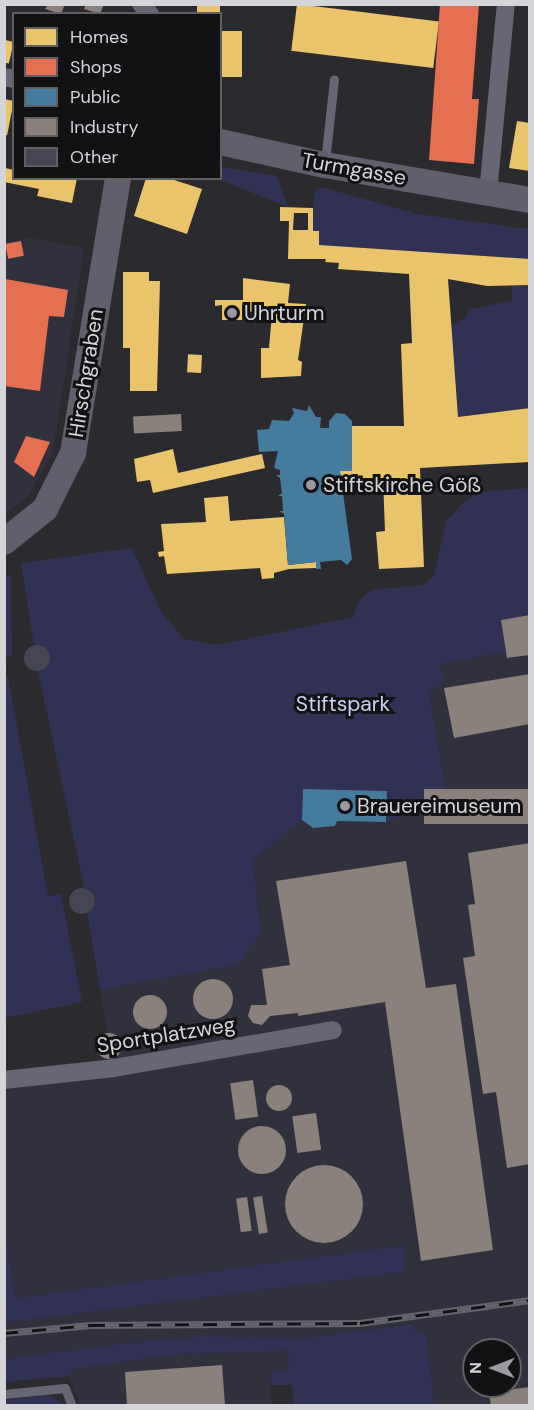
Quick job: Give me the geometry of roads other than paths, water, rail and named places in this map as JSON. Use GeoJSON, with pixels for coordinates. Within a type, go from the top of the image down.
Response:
{"type":"FeatureCollection","features":[{"type":"Feature","properties":{"kind":"main road","name":"Turmgasse"},"geometry":{"type":"LineString","coordinates":[[222,142],[325,165],[530,200]]}},
{"type":"Feature","properties":{"kind":"main road","name":"Hirschgraben"},"geometry":{"type":"LineString","coordinates":[[4,542],[45,509],[73,453],[118,180]]}},
{"type":"Feature","properties":{"kind":"street"},"geometry":{"type":"LineString","coordinates":[[488,193],[506,4]]}},
{"type":"Feature","properties":{"kind":"street","name":"Sportplatzweg"},"geometry":{"type":"LineString","coordinates":[[4,1080],[114,1068],[333,1030]]}},
{"type":"Feature","properties":{"kind":"lane"},"geometry":{"type":"LineString","coordinates":[[325,165],[334,79]]}},
{"type":"Feature","properties":{"kind":"lane"},"geometry":{"type":"LineString","coordinates":[[4,1394],[65,1388],[72,1406]]}},
{"type":"Feature","properties":{"kind":"railway"},"geometry":{"type":"LineString","coordinates":[[4,1333],[91,1325],[360,1323],[530,1300]]}},
{"type":"Feature","properties":{"kind":"place","name":"Uhrturm"},"geometry":{"type":"Point","coordinates":[232,313]}},
{"type":"Feature","properties":{"kind":"place","name":"Stiftskirche Göß"},"geometry":{"type":"Point","coordinates":[311,485]}},
{"type":"Feature","properties":{"kind":"place","name":"Brauereimuseum"},"geometry":{"type":"Point","coordinates":[345,806]}},
{"type":"Feature","properties":{"kind":"park label","name":"Stiftspark"},"geometry":{"type":"Point","coordinates":[343,704]}}]}
